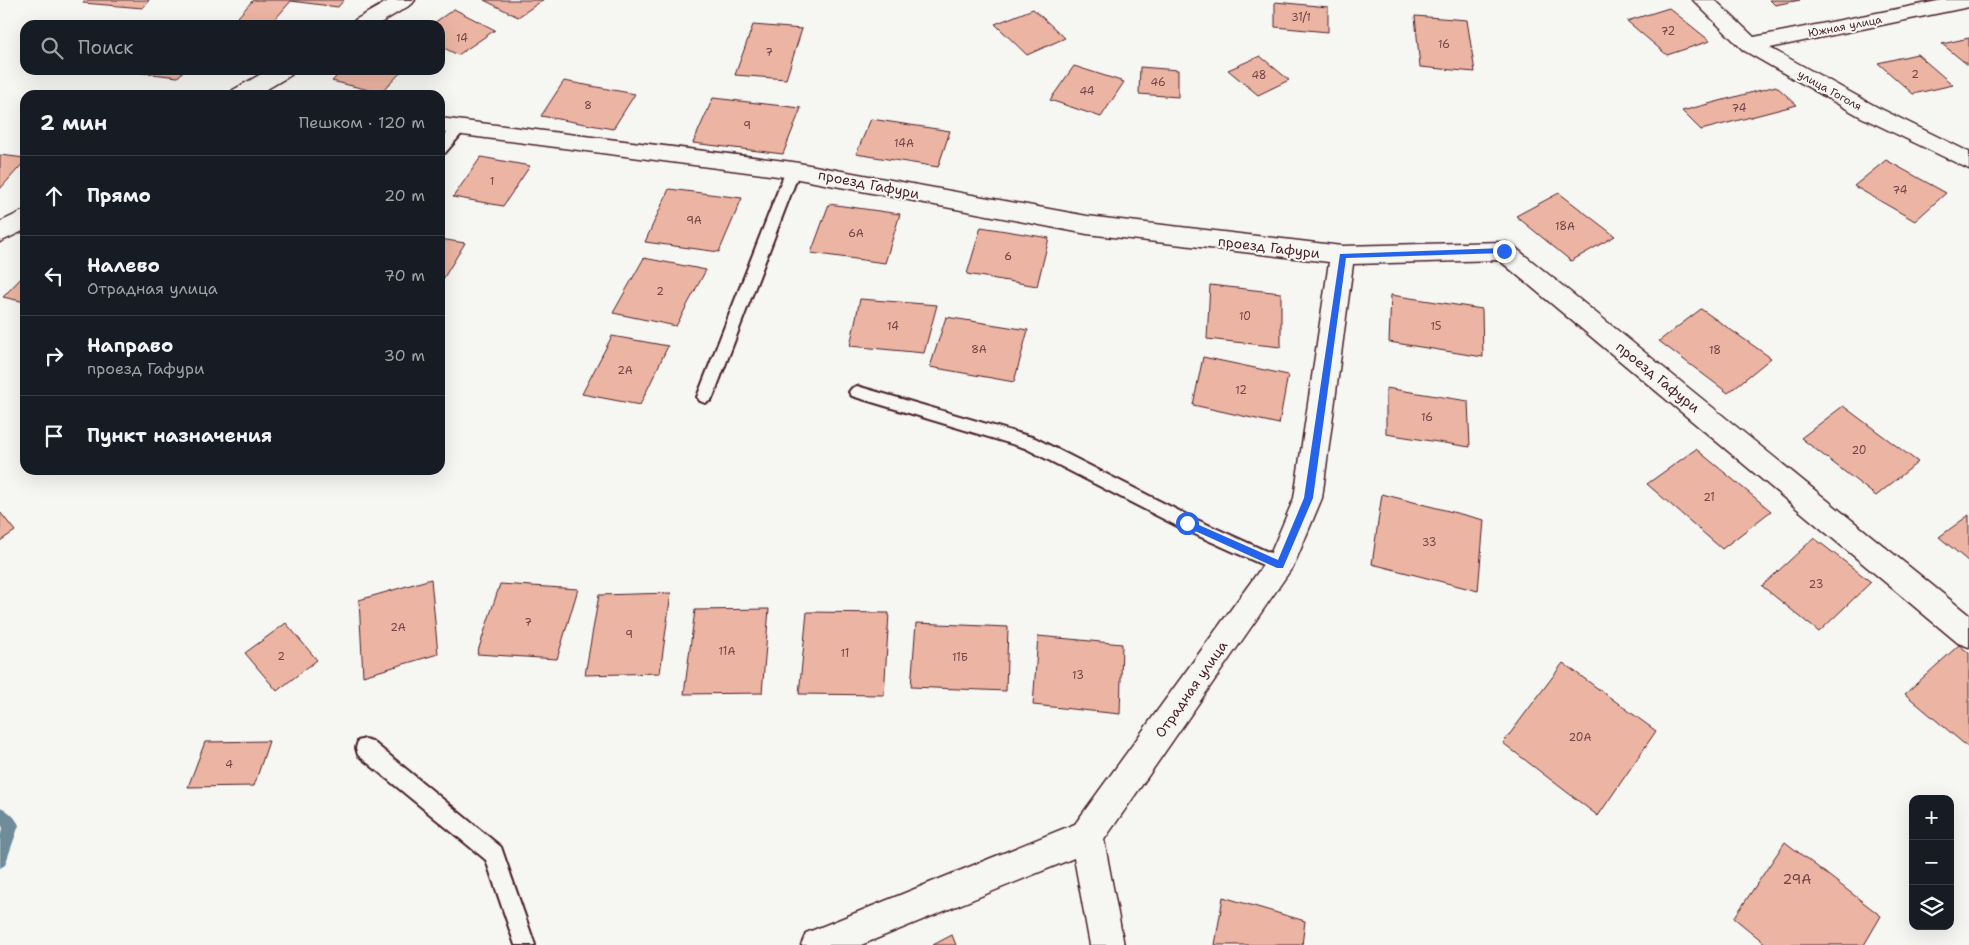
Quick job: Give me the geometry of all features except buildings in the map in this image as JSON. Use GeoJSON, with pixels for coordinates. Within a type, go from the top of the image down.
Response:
{"type":"FeatureCollection","features":[{"type":"Feature","properties":{"kind":"street"},"geometry":{"type":"LineString","coordinates":[[371,20],[405,0]]}},
{"type":"Feature","properties":{"kind":"street","name":"улица Гоголя"},"geometry":{"type":"LineString","coordinates":[[1703,0],[1750,45],[1869,112],[1969,161]]}},
{"type":"Feature","properties":{"kind":"street","name":"Южная улица"},"geometry":{"type":"LineString","coordinates":[[1750,45],[1969,1]]}},
{"type":"Feature","properties":{"kind":"street"},"geometry":{"type":"LineString","coordinates":[[250,90],[276,75]]}},
{"type":"Feature","properties":{"kind":"street","name":"проезд Гафури"},"geometry":{"type":"LineString","coordinates":[[450,126],[794,170],[1087,225],[1342,256],[1504,251],[1969,633]]}},
{"type":"Feature","properties":{"kind":"street"},"geometry":{"type":"LineString","coordinates":[[0,233],[20,222]]}},
{"type":"Feature","properties":{"kind":"street","name":"Отрадная улица"},"geometry":{"type":"LineString","coordinates":[[1087,836],[1280,565],[1308,498],[1342,256]]}},
{"type":"Feature","properties":{"kind":"street"},"geometry":{"type":"LineString","coordinates":[[818,945],[1087,836],[1107,945]]}},
{"type":"Feature","properties":{"kind":"lane"},"geometry":{"type":"LineString","coordinates":[[445,138],[450,126]]}},
{"type":"Feature","properties":{"kind":"lane"},"geometry":{"type":"LineString","coordinates":[[705,397],[794,170]]}},
{"type":"Feature","properties":{"kind":"lane"},"geometry":{"type":"LineString","coordinates":[[857,392],[1029,443],[1187,523],[1280,565]]}},
{"type":"Feature","properties":{"kind":"lane"},"geometry":{"type":"LineString","coordinates":[[365,748],[494,854],[525,945]]}},
{"type":"Feature","properties":{"kind":"waterway"},"geometry":{"type":"LineString","coordinates":[[0,814],[11,825],[0,860]]}},
{"type":"Feature","properties":{"kind":"route"},"geometry":{"type":"LineString","coordinates":[[1187,523],[1280,565],[1308,498],[1342,256],[1504,251]]}}]}
